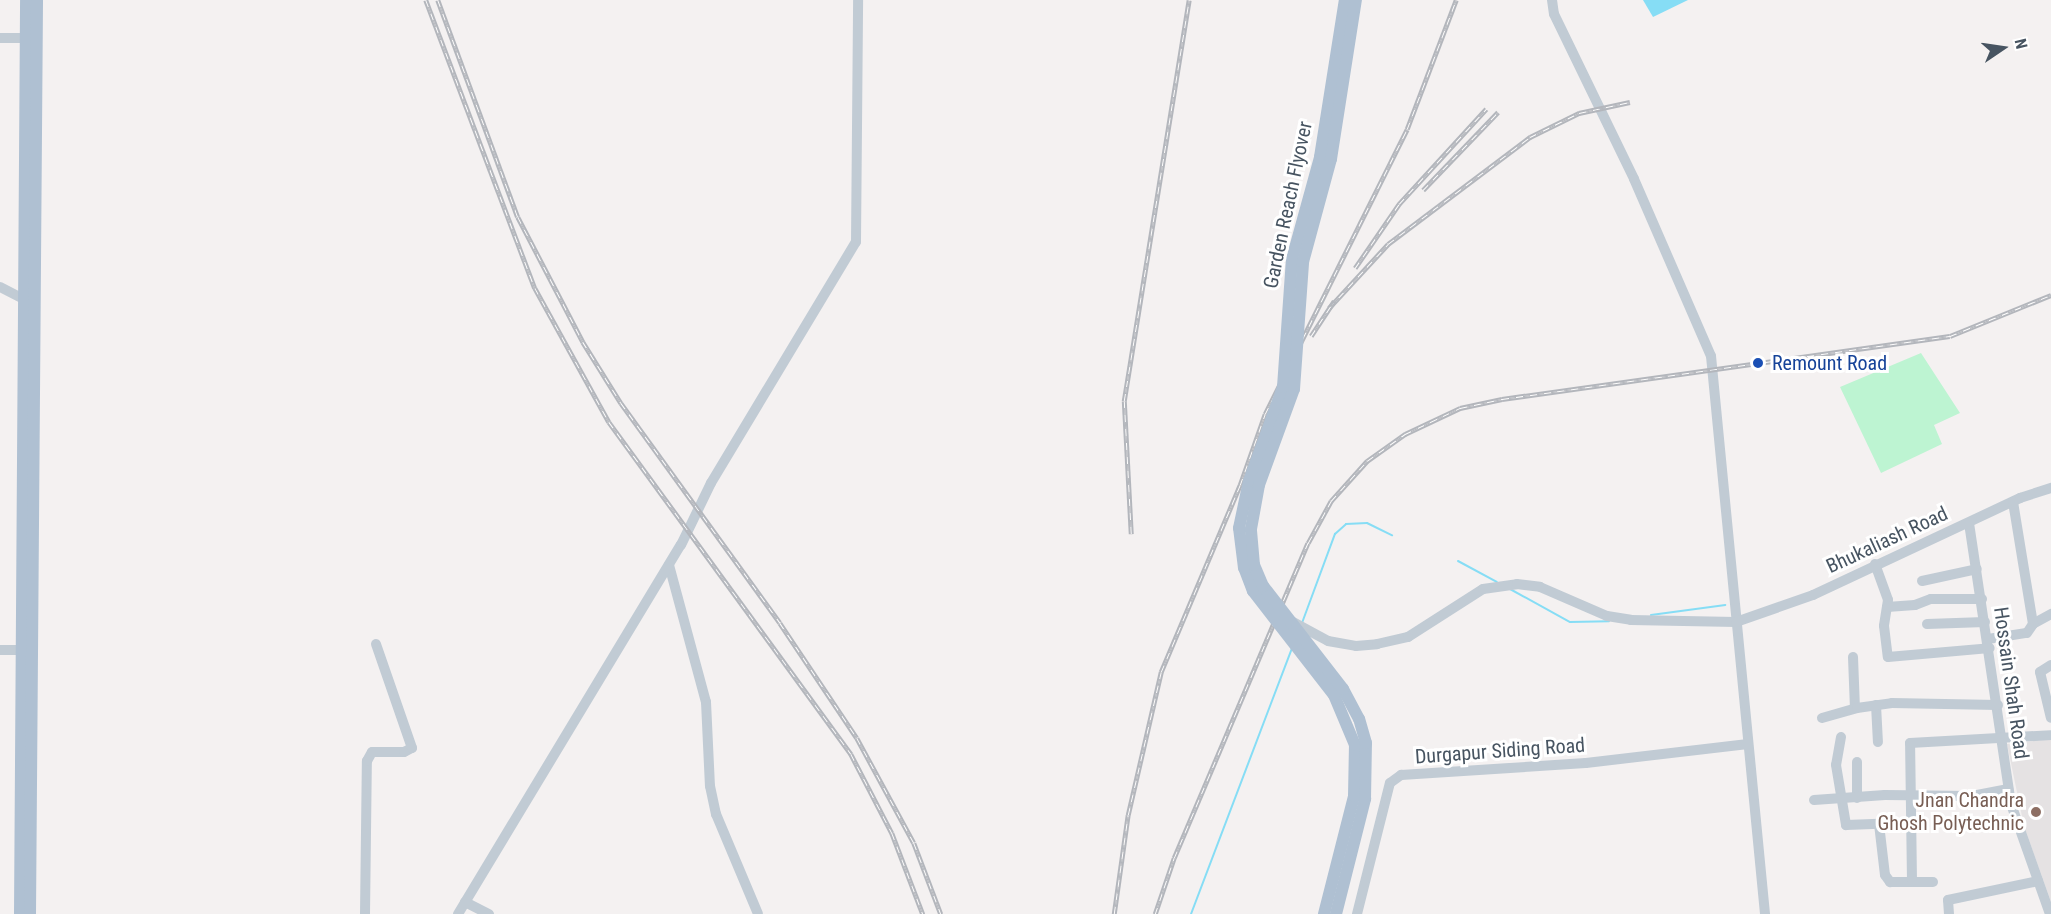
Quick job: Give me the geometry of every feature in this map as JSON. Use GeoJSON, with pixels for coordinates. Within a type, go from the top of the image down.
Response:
{"type":"FeatureCollection","features":[{"type":"Feature","properties":{"kind":"main road"},"geometry":{"type":"LineString","coordinates":[[26,0],[30,914]]}},
{"type":"Feature","properties":{"kind":"main road"},"geometry":{"type":"LineString","coordinates":[[20,914],[26,306],[37,0]]}},
{"type":"Feature","properties":{"kind":"main road","name":"Garden Reach Flyover"},"geometry":{"type":"LineString","coordinates":[[1324,914],[1354,796],[1355,746],[1334,695],[1253,591],[1244,568],[1239,528],[1249,481],[1283,387],[1293,259],[1320,157],[1345,0]]}},
{"type":"Feature","properties":{"kind":"main road","name":"Garden Reach Flyover"},"geometry":{"type":"LineString","coordinates":[[1336,914],[1366,792],[1366,744],[1359,719],[1343,689],[1284,616],[1263,586],[1254,565],[1251,517],[1294,389],[1304,261],[1331,159],[1356,0]]}},
{"type":"Feature","properties":{"kind":"street"},"geometry":{"type":"LineString","coordinates":[[458,914],[669,564],[711,483],[856,242],[858,0]]}},
{"type":"Feature","properties":{"kind":"street"},"geometry":{"type":"LineString","coordinates":[[1552,0],[1554,14],[1639,190],[1711,356],[1765,914]]}},
{"type":"Feature","properties":{"kind":"street"},"geometry":{"type":"LineString","coordinates":[[0,38],[25,38]]}},
{"type":"Feature","properties":{"kind":"street"},"geometry":{"type":"LineString","coordinates":[[0,287],[26,306]]}},
{"type":"Feature","properties":{"kind":"street","name":"Bhukaliash Road"},"geometry":{"type":"LineString","coordinates":[[1284,616],[1328,641],[1356,646],[1377,644],[1408,638],[1483,589],[1517,584],[1564,595],[1607,616],[1715,624],[1736,622],[1813,595],[1875,564],[2013,502],[2051,488]]}},
{"type":"Feature","properties":{"kind":"street"},"geometry":{"type":"LineString","coordinates":[[2013,502],[2033,624]]}},
{"type":"Feature","properties":{"kind":"street","name":"Hossain Shah Road"},"geometry":{"type":"LineString","coordinates":[[1969,523],[1986,622],[2008,789],[2048,914]]}},
{"type":"Feature","properties":{"kind":"street"},"geometry":{"type":"LineString","coordinates":[[669,564],[706,702],[710,786],[716,814],[758,914]]}},
{"type":"Feature","properties":{"kind":"street"},"geometry":{"type":"LineString","coordinates":[[1875,564],[1883,580],[1887,607],[1884,626],[1888,657],[1989,644],[2027,633],[2033,624],[2051,614]]}},
{"type":"Feature","properties":{"kind":"street"},"geometry":{"type":"LineString","coordinates":[[1922,581],[1977,569]]}},
{"type":"Feature","properties":{"kind":"street"},"geometry":{"type":"LineString","coordinates":[[1887,607],[1915,605],[1931,599],[1982,599]]}},
{"type":"Feature","properties":{"kind":"street"},"geometry":{"type":"LineString","coordinates":[[1927,624],[1986,622]]}},
{"type":"Feature","properties":{"kind":"street"},"geometry":{"type":"LineString","coordinates":[[365,914],[367,761],[372,752],[404,752],[412,748],[376,644]]}},
{"type":"Feature","properties":{"kind":"street"},"geometry":{"type":"LineString","coordinates":[[0,650],[21,650]]}},
{"type":"Feature","properties":{"kind":"street"},"geometry":{"type":"LineString","coordinates":[[1853,657],[1855,708]]}},
{"type":"Feature","properties":{"kind":"street"},"geometry":{"type":"LineString","coordinates":[[2051,665],[2040,672],[2049,699],[2051,718]]}},
{"type":"Feature","properties":{"kind":"street"},"geometry":{"type":"LineString","coordinates":[[1876,705],[1878,742]]}},
{"type":"Feature","properties":{"kind":"street"},"geometry":{"type":"LineString","coordinates":[[1822,718],[1855,708],[1876,705],[1998,705]]}},
{"type":"Feature","properties":{"kind":"street"},"geometry":{"type":"LineString","coordinates":[[1912,881],[1914,795],[1910,743],[2000,740],[2051,735]]}},
{"type":"Feature","properties":{"kind":"street"},"geometry":{"type":"LineString","coordinates":[[1841,737],[1836,765],[1846,825],[1879,824],[1885,875],[1890,882],[1933,882]]}},
{"type":"Feature","properties":{"kind":"street","name":"Durgapur Siding Road"},"geometry":{"type":"LineString","coordinates":[[1357,914],[1390,783],[1401,776],[1575,764],[1749,744]]}},
{"type":"Feature","properties":{"kind":"street"},"geometry":{"type":"LineString","coordinates":[[1857,762],[1857,798]]}},
{"type":"Feature","properties":{"kind":"street"},"geometry":{"type":"LineString","coordinates":[[1814,800],[1914,795],[1972,796],[2008,789]]}},
{"type":"Feature","properties":{"kind":"street"},"geometry":{"type":"LineString","coordinates":[[1949,914],[1947,900],[2038,881]]}},
{"type":"Feature","properties":{"kind":"street"},"geometry":{"type":"LineString","coordinates":[[465,902],[489,914]]}},
{"type":"Feature","properties":{"kind":"shaded area","name":"Jnan Chandra Ghosh Polytechnic"},"geometry":{"type":"Polygon","coordinates":[[[2051,739],[2051,902],[2024,826],[2007,744],[2051,739]]]}},
{"type":"Feature","properties":{"kind":"green space"},"geometry":{"type":"Polygon","coordinates":[[[1921,353],[1960,413],[1934,425],[1942,444],[1881,473],[1840,387],[1921,353]]]}},
{"type":"Feature","properties":{"kind":"water"},"geometry":{"type":"Polygon","coordinates":[[[1643,0],[1688,0],[1653,17],[1643,0]]]}},
{"type":"Feature","properties":{"kind":"waterway"},"geometry":{"type":"LineString","coordinates":[[1302,623],[1335,534],[1346,524],[1367,523],[1392,535]]}},
{"type":"Feature","properties":{"kind":"waterway"},"geometry":{"type":"LineString","coordinates":[[1458,561],[1497,582]]}},
{"type":"Feature","properties":{"kind":"waterway"},"geometry":{"type":"LineString","coordinates":[[1510,589],[1570,622],[1609,621]]}},
{"type":"Feature","properties":{"kind":"waterway"},"geometry":{"type":"LineString","coordinates":[[1651,615],[1725,605]]}},
{"type":"Feature","properties":{"kind":"waterway"},"geometry":{"type":"LineString","coordinates":[[1191,914],[1292,648]]}},
{"type":"Feature","properties":{"kind":"railway"},"geometry":{"type":"LineString","coordinates":[[426,0],[535,288],[609,422],[851,754],[892,833],[923,914]]}},
{"type":"Feature","properties":{"kind":"railway"},"geometry":{"type":"LineString","coordinates":[[438,0],[518,217],[583,342],[621,403],[780,623],[857,738],[914,843],[941,914]]}},
{"type":"Feature","properties":{"kind":"railway"},"geometry":{"type":"LineString","coordinates":[[1131,534],[1124,401],[1189,0]]}},
{"type":"Feature","properties":{"kind":"railway"},"geometry":{"type":"LineString","coordinates":[[1114,914],[1128,815],[1161,672],[1240,485],[1265,414],[1407,129],[1456,0]]}},
{"type":"Feature","properties":{"kind":"railway"},"geometry":{"type":"LineString","coordinates":[[1329,308],[1388,244],[1530,137],[1579,113],[1630,102]]}},
{"type":"Feature","properties":{"kind":"railway"},"geometry":{"type":"LineString","coordinates":[[1355,268],[1399,204],[1486,109]]}},
{"type":"Feature","properties":{"kind":"railway"},"geometry":{"type":"LineString","coordinates":[[1423,190],[1498,112]]}},
{"type":"Feature","properties":{"kind":"railway"},"geometry":{"type":"LineString","coordinates":[[1155,914],[1174,858],[1308,543],[1331,501],[1367,461],[1405,434],[1460,408],[1502,399],[1950,336],[2051,295]]}},
{"type":"Feature","properties":{"kind":"railway"},"geometry":{"type":"LineString","coordinates":[[1311,336],[1334,301]]}},
{"type":"Feature","properties":{"kind":"place","name":"Remount Road"},"geometry":{"type":"Point","coordinates":[1758,363]}},
{"type":"Feature","properties":{"kind":"place","name":"Jnan Chandra Ghosh Polytechnic"},"geometry":{"type":"Point","coordinates":[2036,812]}}]}
